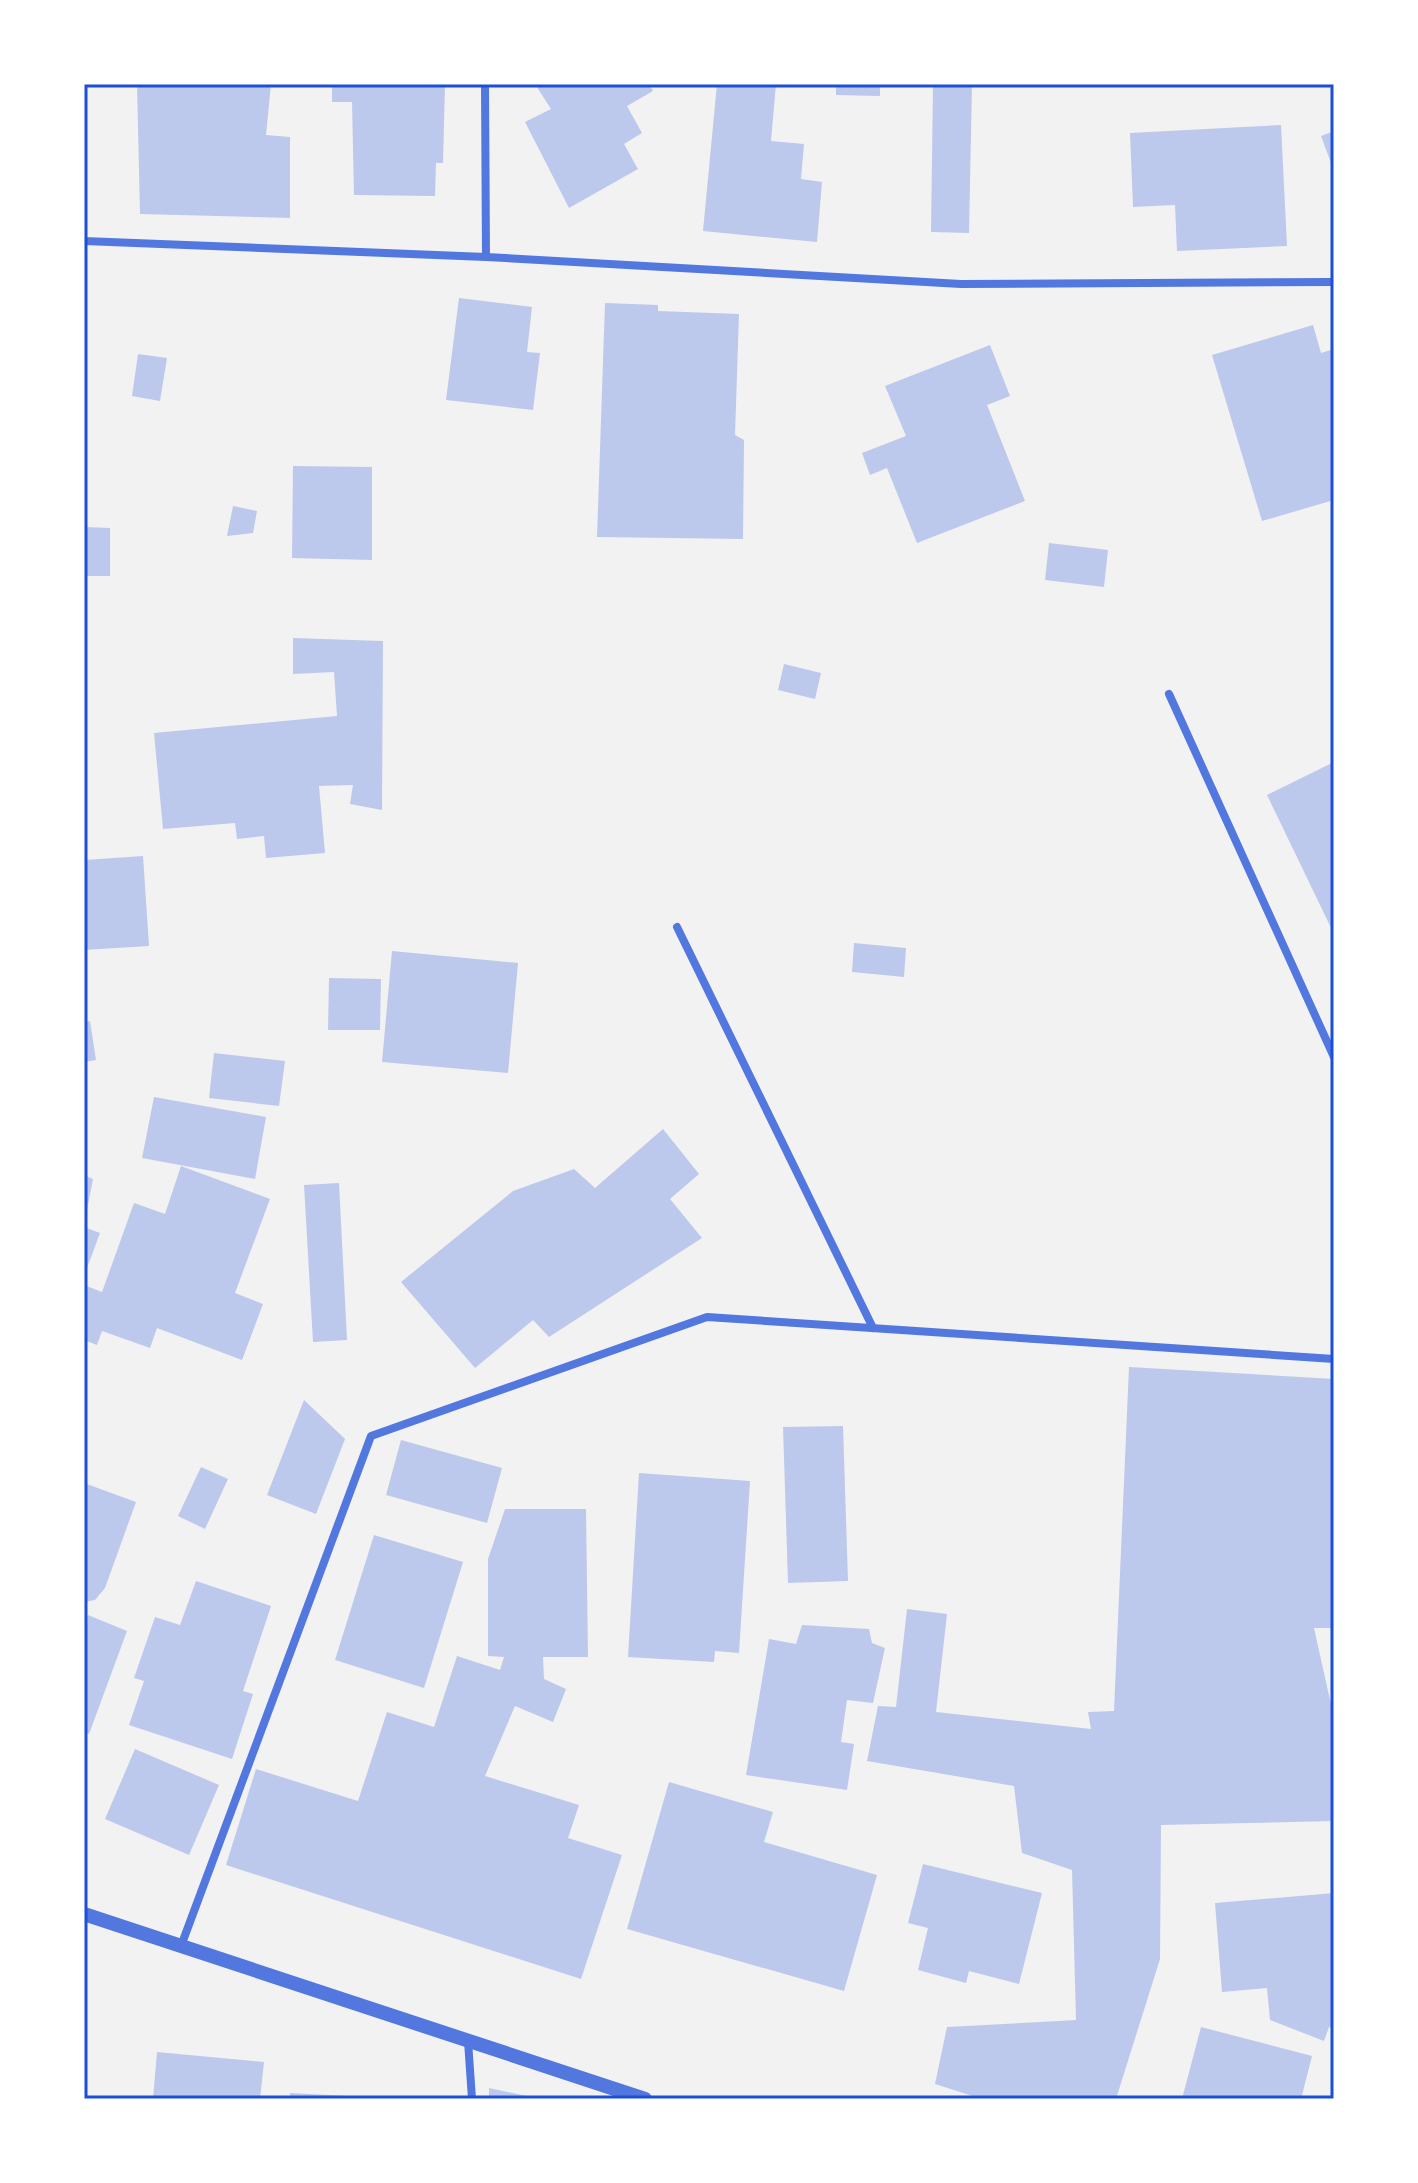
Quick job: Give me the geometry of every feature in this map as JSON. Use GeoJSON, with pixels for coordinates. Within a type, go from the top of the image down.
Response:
{"type":"FeatureCollection","features":[{"type":"Feature","properties":{"kind":"street"},"geometry":{"type":"LineString","coordinates":[[485,84],[486,257]]}},
{"type":"Feature","properties":{"kind":"street"},"geometry":{"type":"LineString","coordinates":[[84,241],[486,257],[961,284],[1334,282]]}},
{"type":"Feature","properties":{"kind":"street"},"geometry":{"type":"LineString","coordinates":[[1169,694],[1334,1057]]}},
{"type":"Feature","properties":{"kind":"street"},"geometry":{"type":"LineString","coordinates":[[677,927],[873,1328]]}},
{"type":"Feature","properties":{"kind":"street"},"geometry":{"type":"LineString","coordinates":[[181,1946],[371,1436],[707,1317],[1334,1359]]}},
{"type":"Feature","properties":{"kind":"street"},"geometry":{"type":"LineString","coordinates":[[84,1914],[645,2099]]}},
{"type":"Feature","properties":{"kind":"street"},"geometry":{"type":"LineString","coordinates":[[468,2040],[472,2099]]}},
{"type":"Feature","properties":{"kind":"building"},"geometry":{"type":"Polygon","coordinates":[[[137,84],[271,84],[266,135],[290,137],[290,218],[140,214],[137,84]]]}},
{"type":"Feature","properties":{"kind":"building"},"geometry":{"type":"Polygon","coordinates":[[[332,84],[445,84],[443,163],[436,163],[435,196],[354,195],[352,102],[332,102],[332,84]]]}},
{"type":"Feature","properties":{"kind":"building"},"geometry":{"type":"Polygon","coordinates":[[[535,84],[649,84],[653,91],[627,106],[642,133],[624,144],[638,169],[569,208],[525,122],[551,109],[535,84]]]}},
{"type":"Feature","properties":{"kind":"building"},"geometry":{"type":"Polygon","coordinates":[[[717,84],[776,84],[771,141],[804,144],[801,179],[822,182],[817,242],[703,231],[717,84]]]}},
{"type":"Feature","properties":{"kind":"building"},"geometry":{"type":"Polygon","coordinates":[[[836,84],[880,84],[880,96],[836,95],[836,84]]]}},
{"type":"Feature","properties":{"kind":"building"},"geometry":{"type":"Polygon","coordinates":[[[933,84],[972,84],[969,233],[931,232],[933,84]]]}},
{"type":"Feature","properties":{"kind":"building"},"geometry":{"type":"Polygon","coordinates":[[[1281,125],[1287,246],[1177,251],[1175,205],[1133,207],[1130,133],[1281,125]]]}},
{"type":"Feature","properties":{"kind":"building"},"geometry":{"type":"Polygon","coordinates":[[[1334,131],[1334,171],[1321,136],[1334,131]]]}},
{"type":"Feature","properties":{"kind":"building"},"geometry":{"type":"Polygon","coordinates":[[[459,298],[532,307],[527,352],[540,353],[533,410],[446,400],[459,298]]]}},
{"type":"Feature","properties":{"kind":"building"},"geometry":{"type":"Polygon","coordinates":[[[605,303],[658,305],[658,311],[739,314],[735,435],[744,440],[743,539],[597,537],[605,303]]]}},
{"type":"Feature","properties":{"kind":"building"},"geometry":{"type":"Polygon","coordinates":[[[1313,325],[1321,353],[1334,349],[1334,500],[1262,521],[1212,355],[1313,325]]]}},
{"type":"Feature","properties":{"kind":"building"},"geometry":{"type":"Polygon","coordinates":[[[990,345],[1010,396],[987,405],[1025,501],[917,543],[887,468],[870,475],[862,453],[906,436],[885,386],[990,345]]]}},
{"type":"Feature","properties":{"kind":"building"},"geometry":{"type":"Polygon","coordinates":[[[138,354],[167,358],[160,401],[132,396],[138,354]]]}},
{"type":"Feature","properties":{"kind":"building"},"geometry":{"type":"Polygon","coordinates":[[[293,466],[372,467],[372,560],[292,558],[293,466]]]}},
{"type":"Feature","properties":{"kind":"building"},"geometry":{"type":"Polygon","coordinates":[[[233,506],[257,511],[253,533],[227,536],[233,506]]]}},
{"type":"Feature","properties":{"kind":"building"},"geometry":{"type":"Polygon","coordinates":[[[84,527],[110,528],[110,576],[84,576],[84,527]]]}},
{"type":"Feature","properties":{"kind":"building"},"geometry":{"type":"Polygon","coordinates":[[[1049,543],[1108,550],[1104,587],[1045,580],[1049,543]]]}},
{"type":"Feature","properties":{"kind":"building"},"geometry":{"type":"Polygon","coordinates":[[[293,638],[383,641],[382,810],[350,804],[353,785],[319,786],[325,853],[266,858],[264,836],[237,839],[235,823],[163,829],[154,733],[337,716],[334,672],[293,674],[293,638]]]}},
{"type":"Feature","properties":{"kind":"building"},"geometry":{"type":"Polygon","coordinates":[[[784,664],[821,673],[815,699],[778,690],[784,664]]]}},
{"type":"Feature","properties":{"kind":"building"},"geometry":{"type":"Polygon","coordinates":[[[1334,762],[1334,934],[1267,795],[1334,762]]]}},
{"type":"Feature","properties":{"kind":"building"},"geometry":{"type":"Polygon","coordinates":[[[143,856],[149,946],[84,950],[84,860],[143,856]]]}},
{"type":"Feature","properties":{"kind":"building"},"geometry":{"type":"Polygon","coordinates":[[[854,943],[906,948],[904,977],[852,972],[854,943]]]}},
{"type":"Feature","properties":{"kind":"building"},"geometry":{"type":"Polygon","coordinates":[[[392,951],[518,963],[508,1073],[382,1062],[392,951]]]}},
{"type":"Feature","properties":{"kind":"building"},"geometry":{"type":"Polygon","coordinates":[[[329,978],[381,979],[380,1030],[328,1030],[329,978]]]}},
{"type":"Feature","properties":{"kind":"building"},"geometry":{"type":"Polygon","coordinates":[[[90,1021],[96,1060],[84,1062],[84,1022],[90,1021]]]}},
{"type":"Feature","properties":{"kind":"building"},"geometry":{"type":"Polygon","coordinates":[[[214,1053],[285,1061],[279,1106],[209,1098],[214,1053]]]}},
{"type":"Feature","properties":{"kind":"building"},"geometry":{"type":"Polygon","coordinates":[[[154,1097],[266,1117],[255,1179],[142,1158],[154,1097]]]}},
{"type":"Feature","properties":{"kind":"building"},"geometry":{"type":"Polygon","coordinates":[[[663,1129],[699,1174],[670,1199],[702,1238],[549,1337],[533,1320],[475,1368],[401,1282],[513,1191],[574,1169],[595,1188],[663,1129]]]}},
{"type":"Feature","properties":{"kind":"building"},"geometry":{"type":"Polygon","coordinates":[[[181,1166],[270,1199],[235,1293],[263,1304],[242,1360],[157,1328],[150,1348],[102,1331],[97,1345],[84,1340],[84,1285],[102,1292],[134,1203],[165,1214],[181,1166]]]}},
{"type":"Feature","properties":{"kind":"building"},"geometry":{"type":"Polygon","coordinates":[[[84,1175],[93,1179],[87,1210],[84,1209],[84,1175]]]}},
{"type":"Feature","properties":{"kind":"building"},"geometry":{"type":"Polygon","coordinates":[[[339,1183],[347,1340],[313,1342],[304,1185],[339,1183]]]}},
{"type":"Feature","properties":{"kind":"building"},"geometry":{"type":"Polygon","coordinates":[[[84,1227],[100,1233],[84,1276],[84,1227]]]}},
{"type":"Feature","properties":{"kind":"building"},"geometry":{"type":"Polygon","coordinates":[[[1129,1367],[1334,1379],[1334,1628],[1314,1628],[1334,1718],[1334,1821],[1161,1825],[1160,1959],[1116,2099],[982,2099],[935,2084],[947,2027],[1076,2020],[1072,1870],[1022,1853],[1014,1786],[867,1761],[878,1706],[896,1707],[907,1609],[947,1614],[936,1712],[1091,1729],[1088,1712],[1114,1711],[1129,1367]]]}},
{"type":"Feature","properties":{"kind":"building"},"geometry":{"type":"Polygon","coordinates":[[[304,1400],[345,1439],[316,1514],[267,1495],[304,1400]]]}},
{"type":"Feature","properties":{"kind":"building"},"geometry":{"type":"Polygon","coordinates":[[[843,1426],[848,1581],[788,1583],[783,1427],[843,1426]]]}},
{"type":"Feature","properties":{"kind":"building"},"geometry":{"type":"Polygon","coordinates":[[[401,1440],[502,1468],[487,1523],[386,1495],[401,1440]]]}},
{"type":"Feature","properties":{"kind":"building"},"geometry":{"type":"Polygon","coordinates":[[[201,1467],[228,1479],[205,1529],[178,1516],[201,1467]]]}},
{"type":"Feature","properties":{"kind":"building"},"geometry":{"type":"Polygon","coordinates":[[[639,1473],[750,1481],[739,1653],[715,1651],[714,1662],[628,1657],[639,1473]]]}},
{"type":"Feature","properties":{"kind":"building"},"geometry":{"type":"Polygon","coordinates":[[[84,1483],[136,1502],[105,1588],[95,1600],[84,1602],[84,1483]]]}},
{"type":"Feature","properties":{"kind":"building"},"geometry":{"type":"Polygon","coordinates":[[[505,1509],[586,1509],[588,1657],[543,1657],[544,1679],[566,1689],[553,1722],[515,1706],[485,1776],[579,1805],[568,1838],[622,1855],[581,1979],[226,1865],[256,1769],[358,1801],[387,1712],[434,1727],[457,1656],[500,1670],[504,1657],[488,1656],[488,1559],[505,1509]]]}},
{"type":"Feature","properties":{"kind":"building"},"geometry":{"type":"Polygon","coordinates":[[[374,1535],[463,1562],[424,1688],[335,1660],[374,1535]]]}},
{"type":"Feature","properties":{"kind":"building"},"geometry":{"type":"Polygon","coordinates":[[[196,1581],[271,1606],[243,1691],[253,1694],[232,1759],[129,1725],[144,1681],[134,1678],[155,1617],[180,1625],[196,1581]]]}},
{"type":"Feature","properties":{"kind":"building"},"geometry":{"type":"Polygon","coordinates":[[[88,1615],[127,1631],[89,1734],[84,1732],[84,1626],[88,1615]]]}},
{"type":"Feature","properties":{"kind":"building"},"geometry":{"type":"Polygon","coordinates":[[[802,1625],[869,1629],[872,1643],[885,1648],[873,1703],[847,1700],[841,1742],[854,1744],[847,1790],[746,1775],[769,1639],[796,1644],[802,1625]]]}},
{"type":"Feature","properties":{"kind":"building"},"geometry":{"type":"Polygon","coordinates":[[[135,1749],[219,1785],[189,1855],[105,1819],[135,1749]]]}},
{"type":"Feature","properties":{"kind":"building"},"geometry":{"type":"Polygon","coordinates":[[[669,1782],[773,1812],[764,1842],[877,1875],[844,1991],[627,1929],[669,1782]]]}},
{"type":"Feature","properties":{"kind":"building"},"geometry":{"type":"Polygon","coordinates":[[[923,1864],[1042,1893],[1019,1984],[969,1971],[966,1983],[918,1970],[928,1928],[908,1923],[923,1864]]]}},
{"type":"Feature","properties":{"kind":"building"},"geometry":{"type":"Polygon","coordinates":[[[1334,1893],[1334,2029],[1329,2027],[1324,2041],[1270,2020],[1267,1988],[1222,1992],[1215,1903],[1334,1893]]]}},
{"type":"Feature","properties":{"kind":"building"},"geometry":{"type":"Polygon","coordinates":[[[1201,2027],[1312,2056],[1301,2099],[1182,2099],[1201,2027]]]}},
{"type":"Feature","properties":{"kind":"building"},"geometry":{"type":"Polygon","coordinates":[[[157,2052],[264,2062],[260,2099],[153,2099],[157,2052]]]}},
{"type":"Feature","properties":{"kind":"building"},"geometry":{"type":"Polygon","coordinates":[[[489,2088],[536,2098],[489,2099],[489,2088]]]}},
{"type":"Feature","properties":{"kind":"building"},"geometry":{"type":"Polygon","coordinates":[[[290,2093],[348,2096],[348,2099],[290,2099],[290,2093]]]}}]}
